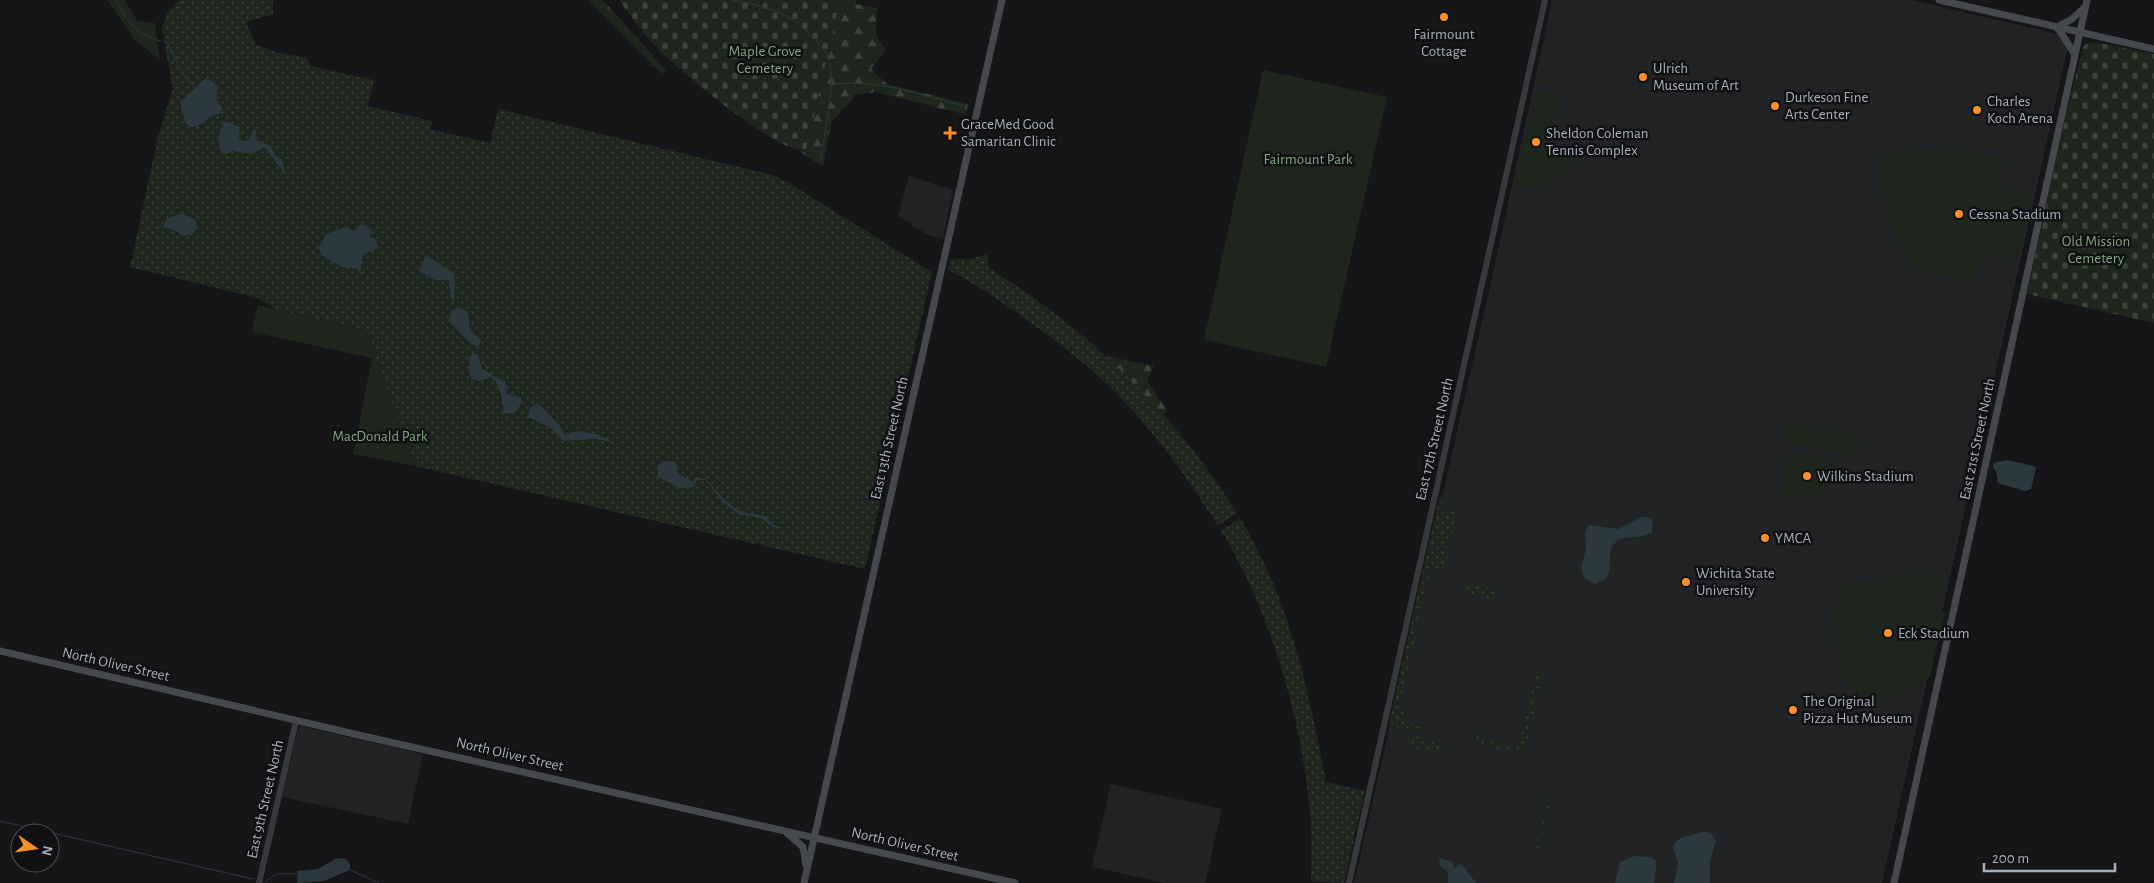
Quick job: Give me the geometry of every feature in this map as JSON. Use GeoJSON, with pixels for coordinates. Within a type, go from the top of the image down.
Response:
{"type":"FeatureCollection","features":[{"type":"Feature","properties":{"kind":"main road","name":"East 13th Street North"},"geometry":{"type":"LineString","coordinates":[[804,883],[1002,0]]}},
{"type":"Feature","properties":{"kind":"main road"},"geometry":{"type":"LineString","coordinates":[[1940,0],[2154,49]]}},
{"type":"Feature","properties":{"kind":"main road"},"geometry":{"type":"LineString","coordinates":[[2057,27],[2072,18],[2086,3]]}},
{"type":"Feature","properties":{"kind":"main road","name":"East 21st Street North"},"geometry":{"type":"LineString","coordinates":[[1894,883],[2086,3]]}},
{"type":"Feature","properties":{"kind":"main road"},"geometry":{"type":"LineString","coordinates":[[2057,27],[2074,54]]}},
{"type":"Feature","properties":{"kind":"main road","name":"North Oliver Street"},"geometry":{"type":"LineString","coordinates":[[0,651],[296,721],[1015,883]]}},
{"type":"Feature","properties":{"kind":"main road"},"geometry":{"type":"LineString","coordinates":[[783,830],[803,847],[806,871]]}},
{"type":"Feature","properties":{"kind":"street","name":"East 17th Street North"},"geometry":{"type":"LineString","coordinates":[[1349,883],[1545,0]]}},
{"type":"Feature","properties":{"kind":"street","name":"East 9th Street North"},"geometry":{"type":"LineString","coordinates":[[259,883],[296,721]]}},
{"type":"Feature","properties":{"kind":"shaded area","name":"Wichita State University"},"geometry":{"type":"Polygon","coordinates":[[[1552,0],[1912,0],[2070,37],[1882,883],[1354,883],[1494,269],[1552,0]]]}},
{"type":"Feature","properties":{"kind":"shaded area"},"geometry":{"type":"Polygon","coordinates":[[[206,78],[218,86],[216,99],[223,109],[219,114],[198,126],[190,127],[185,122],[180,102],[206,78]]]}},
{"type":"Feature","properties":{"kind":"shaded area"},"geometry":{"type":"Polygon","coordinates":[[[225,121],[240,127],[239,138],[243,141],[249,140],[253,131],[257,129],[255,138],[271,146],[274,155],[282,159],[286,175],[264,147],[254,153],[240,153],[234,150],[227,154],[222,153],[219,146],[219,137],[225,121]]]}},
{"type":"Feature","properties":{"kind":"shaded area"},"geometry":{"type":"Polygon","coordinates":[[[909,176],[953,190],[943,239],[928,235],[898,216],[909,176]]]}},
{"type":"Feature","properties":{"kind":"shaded area"},"geometry":{"type":"Polygon","coordinates":[[[182,213],[196,221],[197,228],[192,235],[182,236],[177,231],[163,227],[167,219],[182,213]]]}},
{"type":"Feature","properties":{"kind":"shaded area"},"geometry":{"type":"Polygon","coordinates":[[[362,224],[371,230],[370,236],[376,240],[378,245],[373,251],[363,254],[360,274],[358,269],[342,267],[321,255],[319,248],[326,234],[345,227],[353,231],[362,224]]]}},
{"type":"Feature","properties":{"kind":"shaded area"},"geometry":{"type":"Polygon","coordinates":[[[426,255],[455,274],[454,302],[451,298],[449,280],[435,280],[419,271],[426,255]]]}},
{"type":"Feature","properties":{"kind":"shaded area"},"geometry":{"type":"Polygon","coordinates":[[[461,308],[468,312],[470,330],[481,340],[479,346],[470,343],[448,321],[452,310],[461,308]]]}},
{"type":"Feature","properties":{"kind":"shaded area"},"geometry":{"type":"Polygon","coordinates":[[[473,353],[478,355],[482,369],[505,381],[507,394],[521,397],[521,404],[516,412],[503,414],[501,393],[490,377],[480,381],[472,379],[469,366],[473,353]]]}},
{"type":"Feature","properties":{"kind":"shaded area"},"geometry":{"type":"Polygon","coordinates":[[[538,403],[560,425],[564,435],[578,431],[597,434],[613,442],[596,439],[563,441],[550,427],[528,417],[530,408],[538,403]]]}},
{"type":"Feature","properties":{"kind":"shaded area"},"geometry":{"type":"Polygon","coordinates":[[[2007,460],[2036,468],[2031,489],[2025,491],[1998,483],[1993,463],[2007,460]]]}},
{"type":"Feature","properties":{"kind":"shaded area"},"geometry":{"type":"Polygon","coordinates":[[[664,461],[676,462],[680,475],[692,482],[696,478],[706,479],[721,496],[739,511],[766,516],[773,525],[783,528],[772,527],[761,518],[738,514],[722,501],[706,480],[697,480],[693,487],[688,488],[670,484],[658,476],[658,465],[664,461]]]}},
{"type":"Feature","properties":{"kind":"shaded area"},"geometry":{"type":"Polygon","coordinates":[[[1642,517],[1648,517],[1653,520],[1652,532],[1647,535],[1620,539],[1612,547],[1606,579],[1595,584],[1585,579],[1581,568],[1586,549],[1585,533],[1589,525],[1618,529],[1642,517]]]}},
{"type":"Feature","properties":{"kind":"shaded area"},"geometry":{"type":"Polygon","coordinates":[[[301,726],[423,754],[408,824],[282,797],[298,729],[301,726]]]}},
{"type":"Feature","properties":{"kind":"shaded area"},"geometry":{"type":"Polygon","coordinates":[[[1111,784],[1222,809],[1205,883],[1165,883],[1092,867],[1111,784]]]}},
{"type":"Feature","properties":{"kind":"shaded area"},"geometry":{"type":"Polygon","coordinates":[[[1706,831],[1712,834],[1716,841],[1710,861],[1710,883],[1674,883],[1678,863],[1673,849],[1674,844],[1680,838],[1706,831]]]}},
{"type":"Feature","properties":{"kind":"shaded area"},"geometry":{"type":"Polygon","coordinates":[[[1634,856],[1652,857],[1657,862],[1654,883],[1615,883],[1620,862],[1634,856]]]}},
{"type":"Feature","properties":{"kind":"shaded area"},"geometry":{"type":"Polygon","coordinates":[[[337,858],[346,859],[350,864],[350,870],[324,881],[297,883],[298,871],[318,869],[337,858]]]}},
{"type":"Feature","properties":{"kind":"shaded area"},"geometry":{"type":"Polygon","coordinates":[[[1440,858],[1451,861],[1455,868],[1461,863],[1476,883],[1448,883],[1448,872],[1439,865],[1440,858]]]}},
{"type":"Feature","properties":{"kind":"green space"},"geometry":{"type":"Polygon","coordinates":[[[107,0],[125,0],[137,21],[155,23],[160,60],[136,41],[107,0]]]}},
{"type":"Feature","properties":{"kind":"green space"},"geometry":{"type":"Polygon","coordinates":[[[179,0],[273,0],[273,14],[246,22],[256,44],[276,52],[307,58],[310,65],[314,67],[374,80],[368,106],[432,121],[430,129],[490,143],[498,109],[772,175],[784,180],[932,272],[865,569],[415,466],[366,330],[275,309],[258,298],[130,267],[158,136],[173,89],[162,29],[167,13],[179,0]]]}},
{"type":"Feature","properties":{"kind":"green space"},"geometry":{"type":"Polygon","coordinates":[[[589,0],[603,0],[666,70],[662,74],[589,0]]]}},
{"type":"Feature","properties":{"kind":"green space","name":"Maple Grove Cemetery"},"geometry":{"type":"Polygon","coordinates":[[[619,0],[840,0],[806,150],[792,148],[774,139],[751,125],[704,90],[654,45],[619,0]]]}},
{"type":"Feature","properties":{"kind":"green space"},"geometry":{"type":"Polygon","coordinates":[[[840,0],[856,0],[856,4],[878,8],[876,30],[879,39],[886,49],[871,69],[887,84],[968,104],[966,115],[876,92],[856,95],[831,123],[823,167],[799,151],[806,149],[840,0]]]}},
{"type":"Feature","properties":{"kind":"green space","name":"Old Mission Cemetery"},"geometry":{"type":"Polygon","coordinates":[[[2094,42],[2154,54],[2154,323],[2027,294],[2066,115],[2083,47],[2094,42]]]}},
{"type":"Feature","properties":{"kind":"green space","name":"Fairmount Park"},"geometry":{"type":"Polygon","coordinates":[[[1263,70],[1387,97],[1326,367],[1204,340],[1263,70]]]}},
{"type":"Feature","properties":{"kind":"green space","name":"Sheldon Coleman Tennis Complex"},"geometry":{"type":"Polygon","coordinates":[[[1538,91],[1558,96],[1559,98],[1555,117],[1552,119],[1549,144],[1553,143],[1575,150],[1571,169],[1564,175],[1556,173],[1546,180],[1542,190],[1517,187],[1515,185],[1523,140],[1533,115],[1535,93],[1538,91]]]}},
{"type":"Feature","properties":{"kind":"green space","name":"Cessna Stadium"},"geometry":{"type":"Polygon","coordinates":[[[1917,146],[1937,151],[1931,174],[1934,175],[1941,146],[2004,160],[1997,188],[2029,195],[2031,199],[2017,260],[1986,253],[1984,261],[1980,261],[1975,282],[1912,268],[1893,228],[1879,177],[1884,155],[1902,153],[1917,146]]]}},
{"type":"Feature","properties":{"kind":"green space"},"geometry":{"type":"Polygon","coordinates":[[[987,254],[989,268],[1026,292],[1095,346],[1158,408],[1213,476],[1237,513],[1218,526],[1158,440],[1105,382],[1069,351],[1031,323],[984,290],[948,270],[951,259],[970,259],[987,254]]]}},
{"type":"Feature","properties":{"kind":"green space","name":"MacDonald Park"},"geometry":{"type":"Polygon","coordinates":[[[258,305],[366,330],[415,466],[353,454],[372,358],[252,332],[258,305]]]}},
{"type":"Feature","properties":{"kind":"green space"},"geometry":{"type":"Polygon","coordinates":[[[1107,356],[1154,366],[1147,381],[1167,410],[1164,415],[1107,356]]]}},
{"type":"Feature","properties":{"kind":"green space"},"geometry":{"type":"Polygon","coordinates":[[[1787,420],[1811,426],[1806,447],[1783,441],[1787,420]]]}},
{"type":"Feature","properties":{"kind":"green space"},"geometry":{"type":"Polygon","coordinates":[[[1813,426],[1860,437],[1855,458],[1808,447],[1813,426]]]}},
{"type":"Feature","properties":{"kind":"green space","name":"Wilkins Stadium"},"geometry":{"type":"Polygon","coordinates":[[[1793,451],[1833,463],[1827,482],[1816,494],[1801,497],[1781,495],[1789,454],[1793,451]]]}},
{"type":"Feature","properties":{"kind":"green space"},"geometry":{"type":"Polygon","coordinates":[[[1442,495],[1443,506],[1399,710],[1393,717],[1392,730],[1389,724],[1439,498],[1442,495]]]}},
{"type":"Feature","properties":{"kind":"green space"},"geometry":{"type":"Polygon","coordinates":[[[1444,509],[1457,512],[1449,548],[1436,545],[1444,509]]]}},
{"type":"Feature","properties":{"kind":"green space"},"geometry":{"type":"Polygon","coordinates":[[[1240,518],[1272,580],[1295,646],[1326,782],[1365,791],[1344,883],[1311,881],[1310,812],[1306,776],[1291,703],[1269,631],[1255,596],[1239,562],[1221,531],[1240,518]]]}},
{"type":"Feature","properties":{"kind":"green space"},"geometry":{"type":"Polygon","coordinates":[[[1436,547],[1449,550],[1444,572],[1431,569],[1436,547]]]}},
{"type":"Feature","properties":{"kind":"green space","name":"Eck Stadium"},"geometry":{"type":"Polygon","coordinates":[[[1911,569],[1944,578],[1936,611],[1945,613],[1930,676],[1919,688],[1916,684],[1899,694],[1878,698],[1858,694],[1850,689],[1844,680],[1841,671],[1840,654],[1837,652],[1833,609],[1836,609],[1839,595],[1843,592],[1841,588],[1856,579],[1858,583],[1862,580],[1885,583],[1886,578],[1891,579],[1893,573],[1908,579],[1911,569]]]}},
{"type":"Feature","properties":{"kind":"green space"},"geometry":{"type":"Polygon","coordinates":[[[1465,581],[1496,590],[1494,601],[1463,592],[1465,581]]]}},
{"type":"Feature","properties":{"kind":"green space"},"geometry":{"type":"Polygon","coordinates":[[[1535,669],[1542,674],[1526,748],[1522,753],[1516,753],[1518,738],[1521,738],[1528,707],[1525,705],[1526,701],[1531,698],[1535,669]]]}},
{"type":"Feature","properties":{"kind":"green space"},"geometry":{"type":"Polygon","coordinates":[[[1479,695],[1474,726],[1477,727],[1481,739],[1511,745],[1510,751],[1486,745],[1479,741],[1475,735],[1473,728],[1479,695]]]}},
{"type":"Feature","properties":{"kind":"green space"},"geometry":{"type":"Polygon","coordinates":[[[1400,710],[1403,711],[1408,722],[1425,726],[1426,729],[1407,732],[1395,726],[1394,717],[1400,710]]]}},
{"type":"Feature","properties":{"kind":"green space"},"geometry":{"type":"Polygon","coordinates":[[[1422,737],[1444,746],[1442,752],[1423,751],[1405,743],[1406,738],[1422,737]]]}},
{"type":"Feature","properties":{"kind":"green space"},"geometry":{"type":"Polygon","coordinates":[[[1551,786],[1553,788],[1538,853],[1534,857],[1551,786]]]}},
{"type":"Feature","properties":{"kind":"waterway"},"geometry":{"type":"LineString","coordinates":[[116,0],[136,29],[148,37],[168,43],[180,70],[195,88]]}},
{"type":"Feature","properties":{"kind":"waterway"},"geometry":{"type":"LineString","coordinates":[[732,0],[757,5],[790,18],[800,25],[825,51],[829,59],[831,81],[821,159]]}},
{"type":"Feature","properties":{"kind":"waterway"},"geometry":{"type":"LineString","coordinates":[[831,85],[848,83],[882,85],[965,106]]}},
{"type":"Feature","properties":{"kind":"waterway"},"geometry":{"type":"LineString","coordinates":[[0,821],[253,879]]}},
{"type":"Feature","properties":{"kind":"waterway"},"geometry":{"type":"LineString","coordinates":[[350,870],[379,883]]}},
{"type":"Feature","properties":{"kind":"waterway"},"geometry":{"type":"LineString","coordinates":[[265,882],[276,874],[299,874]]}},
{"type":"Feature","properties":{"kind":"place","name":"Fairmount Cottage"},"geometry":{"type":"Point","coordinates":[1444,17]}},
{"type":"Feature","properties":{"kind":"place","name":"Ulrich Museum of Art"},"geometry":{"type":"Point","coordinates":[1643,77]}},
{"type":"Feature","properties":{"kind":"place","name":"Durkeson Fine Arts Center"},"geometry":{"type":"Point","coordinates":[1775,106]}},
{"type":"Feature","properties":{"kind":"place","name":"Charles Koch Arena"},"geometry":{"type":"Point","coordinates":[1977,110]}},
{"type":"Feature","properties":{"kind":"place","name":"GraceMed Good Samaritan Clinic"},"geometry":{"type":"Point","coordinates":[950,133]}},
{"type":"Feature","properties":{"kind":"place","name":"Sheldon Coleman Tennis Complex"},"geometry":{"type":"Point","coordinates":[1536,142]}},
{"type":"Feature","properties":{"kind":"place","name":"Cessna Stadium"},"geometry":{"type":"Point","coordinates":[1959,214]}},
{"type":"Feature","properties":{"kind":"place","name":"Wilkins Stadium"},"geometry":{"type":"Point","coordinates":[1807,476]}},
{"type":"Feature","properties":{"kind":"place","name":"YMCA"},"geometry":{"type":"Point","coordinates":[1765,538]}},
{"type":"Feature","properties":{"kind":"place","name":"Wichita State University"},"geometry":{"type":"Point","coordinates":[1686,582]}},
{"type":"Feature","properties":{"kind":"place","name":"Eck Stadium"},"geometry":{"type":"Point","coordinates":[1888,633]}},
{"type":"Feature","properties":{"kind":"place","name":"The Original Pizza Hut Museum"},"geometry":{"type":"Point","coordinates":[1793,710]}}]}
